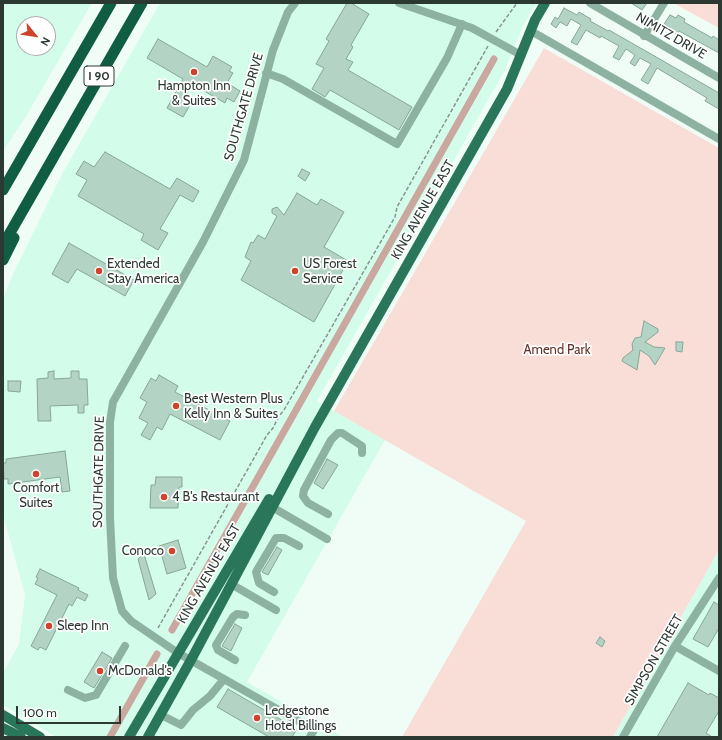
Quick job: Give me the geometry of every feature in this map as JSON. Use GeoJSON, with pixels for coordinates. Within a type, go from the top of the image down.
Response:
{"type":"FeatureCollection","features":[{"type":"Feature","properties":{"kind":"highway","name":"I 90"},"geometry":{"type":"LineString","coordinates":[[3,190],[111,3]]}},
{"type":"Feature","properties":{"kind":"highway","name":"I 90"},"geometry":{"type":"LineString","coordinates":[[3,245],[142,3]]}},
{"type":"Feature","properties":{"kind":"highway"},"geometry":{"type":"LineString","coordinates":[[3,260],[57,150]]}},
{"type":"Feature","properties":{"kind":"highway"},"geometry":{"type":"LineString","coordinates":[[3,179],[16,167]]}},
{"type":"Feature","properties":{"kind":"main road","name":"KING AVENUE EAST"},"geometry":{"type":"LineString","coordinates":[[148,737],[191,660],[315,426],[507,89],[545,3]]}},
{"type":"Feature","properties":{"kind":"main road","name":"KING AVENUE EAST"},"geometry":{"type":"LineString","coordinates":[[128,737],[248,534],[315,426]]}},
{"type":"Feature","properties":{"kind":"main road"},"geometry":{"type":"LineString","coordinates":[[3,715],[40,737]]}},
{"type":"Feature","properties":{"kind":"main road"},"geometry":{"type":"LineString","coordinates":[[3,728],[21,737]]}},
{"type":"Feature","properties":{"kind":"street","name":"SOUTHGATE DRIVE"},"geometry":{"type":"LineString","coordinates":[[295,3],[288,12],[273,50],[244,160],[203,242],[113,402],[110,422],[110,518],[113,578],[122,612],[131,621],[178,653],[224,678],[312,733]]}},
{"type":"Feature","properties":{"kind":"street"},"geometry":{"type":"LineString","coordinates":[[399,3],[462,24],[521,55]]}},
{"type":"Feature","properties":{"kind":"street","name":"NIMITZ DRIVE"},"geometry":{"type":"LineString","coordinates":[[590,3],[604,7],[644,36],[719,78]]}},
{"type":"Feature","properties":{"kind":"street"},"geometry":{"type":"LineString","coordinates":[[644,36],[664,3]]}},
{"type":"Feature","properties":{"kind":"street"},"geometry":{"type":"LineString","coordinates":[[266,73],[283,79],[397,144],[447,58],[462,24]]}},
{"type":"Feature","properties":{"kind":"street"},"geometry":{"type":"LineString","coordinates":[[531,32],[719,139]]}},
{"type":"Feature","properties":{"kind":"street"},"geometry":{"type":"LineString","coordinates":[[328,514],[308,503],[303,496],[304,490],[331,440],[338,433],[342,433],[362,446],[362,453]]}},
{"type":"Feature","properties":{"kind":"street"},"geometry":{"type":"LineString","coordinates":[[272,507],[327,539]]}},
{"type":"Feature","properties":{"kind":"street"},"geometry":{"type":"LineString","coordinates":[[274,592],[259,583],[255,576],[270,547],[276,538],[280,537],[300,546]]}},
{"type":"Feature","properties":{"kind":"street","name":"SIMPSON STREET"},"geometry":{"type":"LineString","coordinates":[[623,737],[675,646],[719,578]]}},
{"type":"Feature","properties":{"kind":"street"},"geometry":{"type":"LineString","coordinates":[[231,584],[276,610]]}},
{"type":"Feature","properties":{"kind":"street"},"geometry":{"type":"LineString","coordinates":[[235,660],[218,650],[216,645],[233,617],[237,614],[245,615]]}},
{"type":"Feature","properties":{"kind":"street"},"geometry":{"type":"LineString","coordinates":[[68,690],[85,698],[96,695],[125,646]]}},
{"type":"Feature","properties":{"kind":"street"},"geometry":{"type":"LineString","coordinates":[[675,646],[719,671]]}},
{"type":"Feature","properties":{"kind":"street"},"geometry":{"type":"LineString","coordinates":[[161,715],[180,725],[193,710],[210,696],[224,678]]}},
{"type":"Feature","properties":{"kind":"path"},"geometry":{"type":"LineString","coordinates":[[158,628],[266,435],[284,410],[395,217],[396,207],[492,39],[517,3]]}},
{"type":"Feature","properties":{"kind":"shaded area"},"geometry":{"type":"Polygon","coordinates":[[[3,3],[92,3],[25,118],[3,151],[3,3]]]}},
{"type":"Feature","properties":{"kind":"shaded area"},"geometry":{"type":"Polygon","coordinates":[[[160,3],[536,3],[522,28],[505,70],[317,401],[385,440],[247,682],[343,737],[56,737],[3,705],[3,673],[19,644],[25,595],[3,514],[3,299],[13,274],[62,174],[160,3]]]}},
{"type":"Feature","properties":{"kind":"shaded area"},"geometry":{"type":"Polygon","coordinates":[[[719,550],[719,737],[613,737],[719,550]]]}},
{"type":"Feature","properties":{"kind":"green space"},"geometry":{"type":"Polygon","coordinates":[[[673,3],[719,3],[719,28],[673,3]]]}},
{"type":"Feature","properties":{"kind":"green space","name":"Amend Park"},"geometry":{"type":"Polygon","coordinates":[[[544,48],[719,148],[719,550],[613,737],[402,737],[526,521],[334,411],[544,48]]]}},
{"type":"Feature","properties":{"kind":"building"},"geometry":{"type":"Polygon","coordinates":[[[347,3],[351,3],[369,14],[351,45],[353,47],[346,59],[353,62],[348,70],[412,107],[399,130],[330,90],[325,97],[312,89],[324,68],[316,64],[329,41],[326,39],[347,3]]]}},
{"type":"Feature","properties":{"kind":"building"},"geometry":{"type":"Polygon","coordinates":[[[631,3],[647,3],[642,10],[631,3]]]}},
{"type":"Feature","properties":{"kind":"building"},"geometry":{"type":"Polygon","coordinates":[[[564,8],[577,15],[579,12],[591,19],[590,21],[608,31],[609,30],[719,93],[719,109],[705,101],[707,98],[657,68],[648,84],[641,80],[651,64],[640,58],[635,66],[630,63],[635,55],[626,49],[619,60],[613,57],[619,46],[601,36],[600,38],[586,30],[577,45],[571,42],[581,25],[571,19],[567,26],[560,22],[556,28],[551,24],[555,17],[558,19],[564,8]]]}},
{"type":"Feature","properties":{"kind":"building"},"geometry":{"type":"Polygon","coordinates":[[[670,15],[676,18],[678,15],[685,19],[684,22],[712,38],[713,36],[719,40],[719,53],[679,31],[677,35],[669,30],[671,28],[664,24],[670,15]]]}},
{"type":"Feature","properties":{"kind":"building"},"geometry":{"type":"Polygon","coordinates":[[[158,39],[207,67],[213,56],[232,67],[229,71],[233,73],[227,83],[240,91],[234,102],[227,98],[225,103],[192,84],[187,94],[194,98],[183,117],[167,108],[183,79],[147,58],[158,39]]]}},
{"type":"Feature","properties":{"kind":"building"},"geometry":{"type":"Polygon","coordinates":[[[105,152],[170,189],[177,178],[199,191],[193,202],[180,195],[160,229],[168,233],[158,250],[141,240],[144,234],[78,196],[87,180],[76,174],[84,161],[94,167],[105,152]]]}},
{"type":"Feature","properties":{"kind":"building"},"geometry":{"type":"Polygon","coordinates":[[[302,169],[310,173],[305,181],[298,176],[302,169]]]}},
{"type":"Feature","properties":{"kind":"building"},"geometry":{"type":"Polygon","coordinates":[[[297,193],[317,205],[321,199],[344,212],[324,247],[348,261],[314,322],[241,280],[251,261],[245,257],[251,242],[253,243],[258,235],[265,239],[277,216],[272,213],[272,209],[277,207],[284,215],[297,193]]]}},
{"type":"Feature","properties":{"kind":"building","name":"Extended Stay America"},"geometry":{"type":"Polygon","coordinates":[[[69,243],[134,280],[125,296],[77,269],[68,283],[52,274],[69,243]]]}},
{"type":"Feature","properties":{"kind":"building"},"geometry":{"type":"Polygon","coordinates":[[[644,321],[658,329],[658,332],[645,342],[654,347],[665,348],[655,365],[649,356],[640,350],[637,370],[622,361],[623,358],[633,350],[632,344],[635,338],[641,337],[644,321]]]}},
{"type":"Feature","properties":{"kind":"building"},"geometry":{"type":"Polygon","coordinates":[[[676,342],[683,342],[682,352],[676,351],[676,342]]]}},
{"type":"Feature","properties":{"kind":"building"},"geometry":{"type":"Polygon","coordinates":[[[54,371],[54,379],[71,378],[71,371],[79,371],[79,379],[87,379],[88,405],[84,405],[84,413],[78,413],[78,405],[50,406],[51,421],[38,421],[37,379],[48,378],[48,372],[54,371]]]}},
{"type":"Feature","properties":{"kind":"building","name":"Best Western Plus Kelly Inn & Suites"},"geometry":{"type":"Polygon","coordinates":[[[159,375],[178,386],[175,392],[230,421],[220,440],[170,414],[162,430],[157,427],[150,440],[141,435],[148,423],[139,418],[147,402],[140,398],[151,378],[156,381],[159,375]]]}},
{"type":"Feature","properties":{"kind":"building"},"geometry":{"type":"Polygon","coordinates":[[[8,381],[21,381],[20,392],[8,391],[8,381]]]}},
{"type":"Feature","properties":{"kind":"building","name":"Comfort Suites"},"geometry":{"type":"Polygon","coordinates":[[[65,451],[70,491],[62,492],[60,477],[8,484],[8,479],[4,479],[3,463],[6,463],[6,459],[65,451]]]}},
{"type":"Feature","properties":{"kind":"building"},"geometry":{"type":"Polygon","coordinates":[[[327,459],[338,465],[323,489],[314,483],[327,459]]]}},
{"type":"Feature","properties":{"kind":"building","name":"4 B's Restaurant"},"geometry":{"type":"Polygon","coordinates":[[[156,477],[182,477],[182,487],[179,487],[178,508],[150,508],[151,485],[155,485],[156,477]]]}},
{"type":"Feature","properties":{"kind":"building"},"geometry":{"type":"Polygon","coordinates":[[[178,540],[186,568],[167,574],[159,546],[178,540]]]}},
{"type":"Feature","properties":{"kind":"building"},"geometry":{"type":"Polygon","coordinates":[[[277,547],[282,550],[268,575],[262,572],[277,547]]]}},
{"type":"Feature","properties":{"kind":"building"},"geometry":{"type":"Polygon","coordinates":[[[144,554],[156,594],[149,600],[138,559],[144,554]]]}},
{"type":"Feature","properties":{"kind":"building","name":"Sleep Inn"},"geometry":{"type":"Polygon","coordinates":[[[40,569],[79,588],[78,590],[88,595],[85,601],[77,597],[72,606],[69,604],[46,650],[40,647],[38,650],[31,646],[57,595],[35,584],[38,578],[36,577],[40,569]]]}},
{"type":"Feature","properties":{"kind":"building"},"geometry":{"type":"Polygon","coordinates":[[[714,602],[719,605],[719,628],[708,647],[693,639],[714,602]]]}},
{"type":"Feature","properties":{"kind":"building"},"geometry":{"type":"Polygon","coordinates":[[[235,624],[242,628],[231,651],[222,646],[235,624]]]}},
{"type":"Feature","properties":{"kind":"building"},"geometry":{"type":"Polygon","coordinates":[[[600,637],[605,641],[602,647],[596,643],[600,637]]]}},
{"type":"Feature","properties":{"kind":"building","name":"McDonald's"},"geometry":{"type":"Polygon","coordinates":[[[102,652],[112,658],[94,688],[84,682],[102,652]]]}},
{"type":"Feature","properties":{"kind":"building"},"geometry":{"type":"Polygon","coordinates":[[[688,683],[709,695],[710,693],[719,698],[719,711],[706,733],[712,737],[657,737],[688,683]]]}},
{"type":"Feature","properties":{"kind":"building"},"geometry":{"type":"Polygon","coordinates":[[[228,689],[297,729],[292,737],[269,737],[217,707],[228,689]]]}},
{"type":"Feature","properties":{"kind":"waterway"},"geometry":{"type":"LineString","coordinates":[[172,630],[494,59]]}},
{"type":"Feature","properties":{"kind":"waterway"},"geometry":{"type":"LineString","coordinates":[[110,737],[157,654]]}},
{"type":"Feature","properties":{"kind":"place","name":"Hampton Inn & Suites"},"geometry":{"type":"Point","coordinates":[194,72]}},
{"type":"Feature","properties":{"kind":"place","name":"Extended Stay America"},"geometry":{"type":"Point","coordinates":[99,271]}},
{"type":"Feature","properties":{"kind":"place","name":"US Forest Service"},"geometry":{"type":"Point","coordinates":[295,271]}},
{"type":"Feature","properties":{"kind":"place","name":"Best Western Plus Kelly Inn & Suites"},"geometry":{"type":"Point","coordinates":[176,406]}},
{"type":"Feature","properties":{"kind":"place","name":"Comfort Suites"},"geometry":{"type":"Point","coordinates":[36,474]}},
{"type":"Feature","properties":{"kind":"place","name":"4 B's Restaurant"},"geometry":{"type":"Point","coordinates":[164,497]}},
{"type":"Feature","properties":{"kind":"place","name":"Conoco"},"geometry":{"type":"Point","coordinates":[172,551]}},
{"type":"Feature","properties":{"kind":"place","name":"Sleep Inn"},"geometry":{"type":"Point","coordinates":[49,626]}},
{"type":"Feature","properties":{"kind":"place","name":"McDonald's"},"geometry":{"type":"Point","coordinates":[100,671]}},
{"type":"Feature","properties":{"kind":"place","name":"Ledgestone Hotel Billings"},"geometry":{"type":"Point","coordinates":[257,718]}}]}
